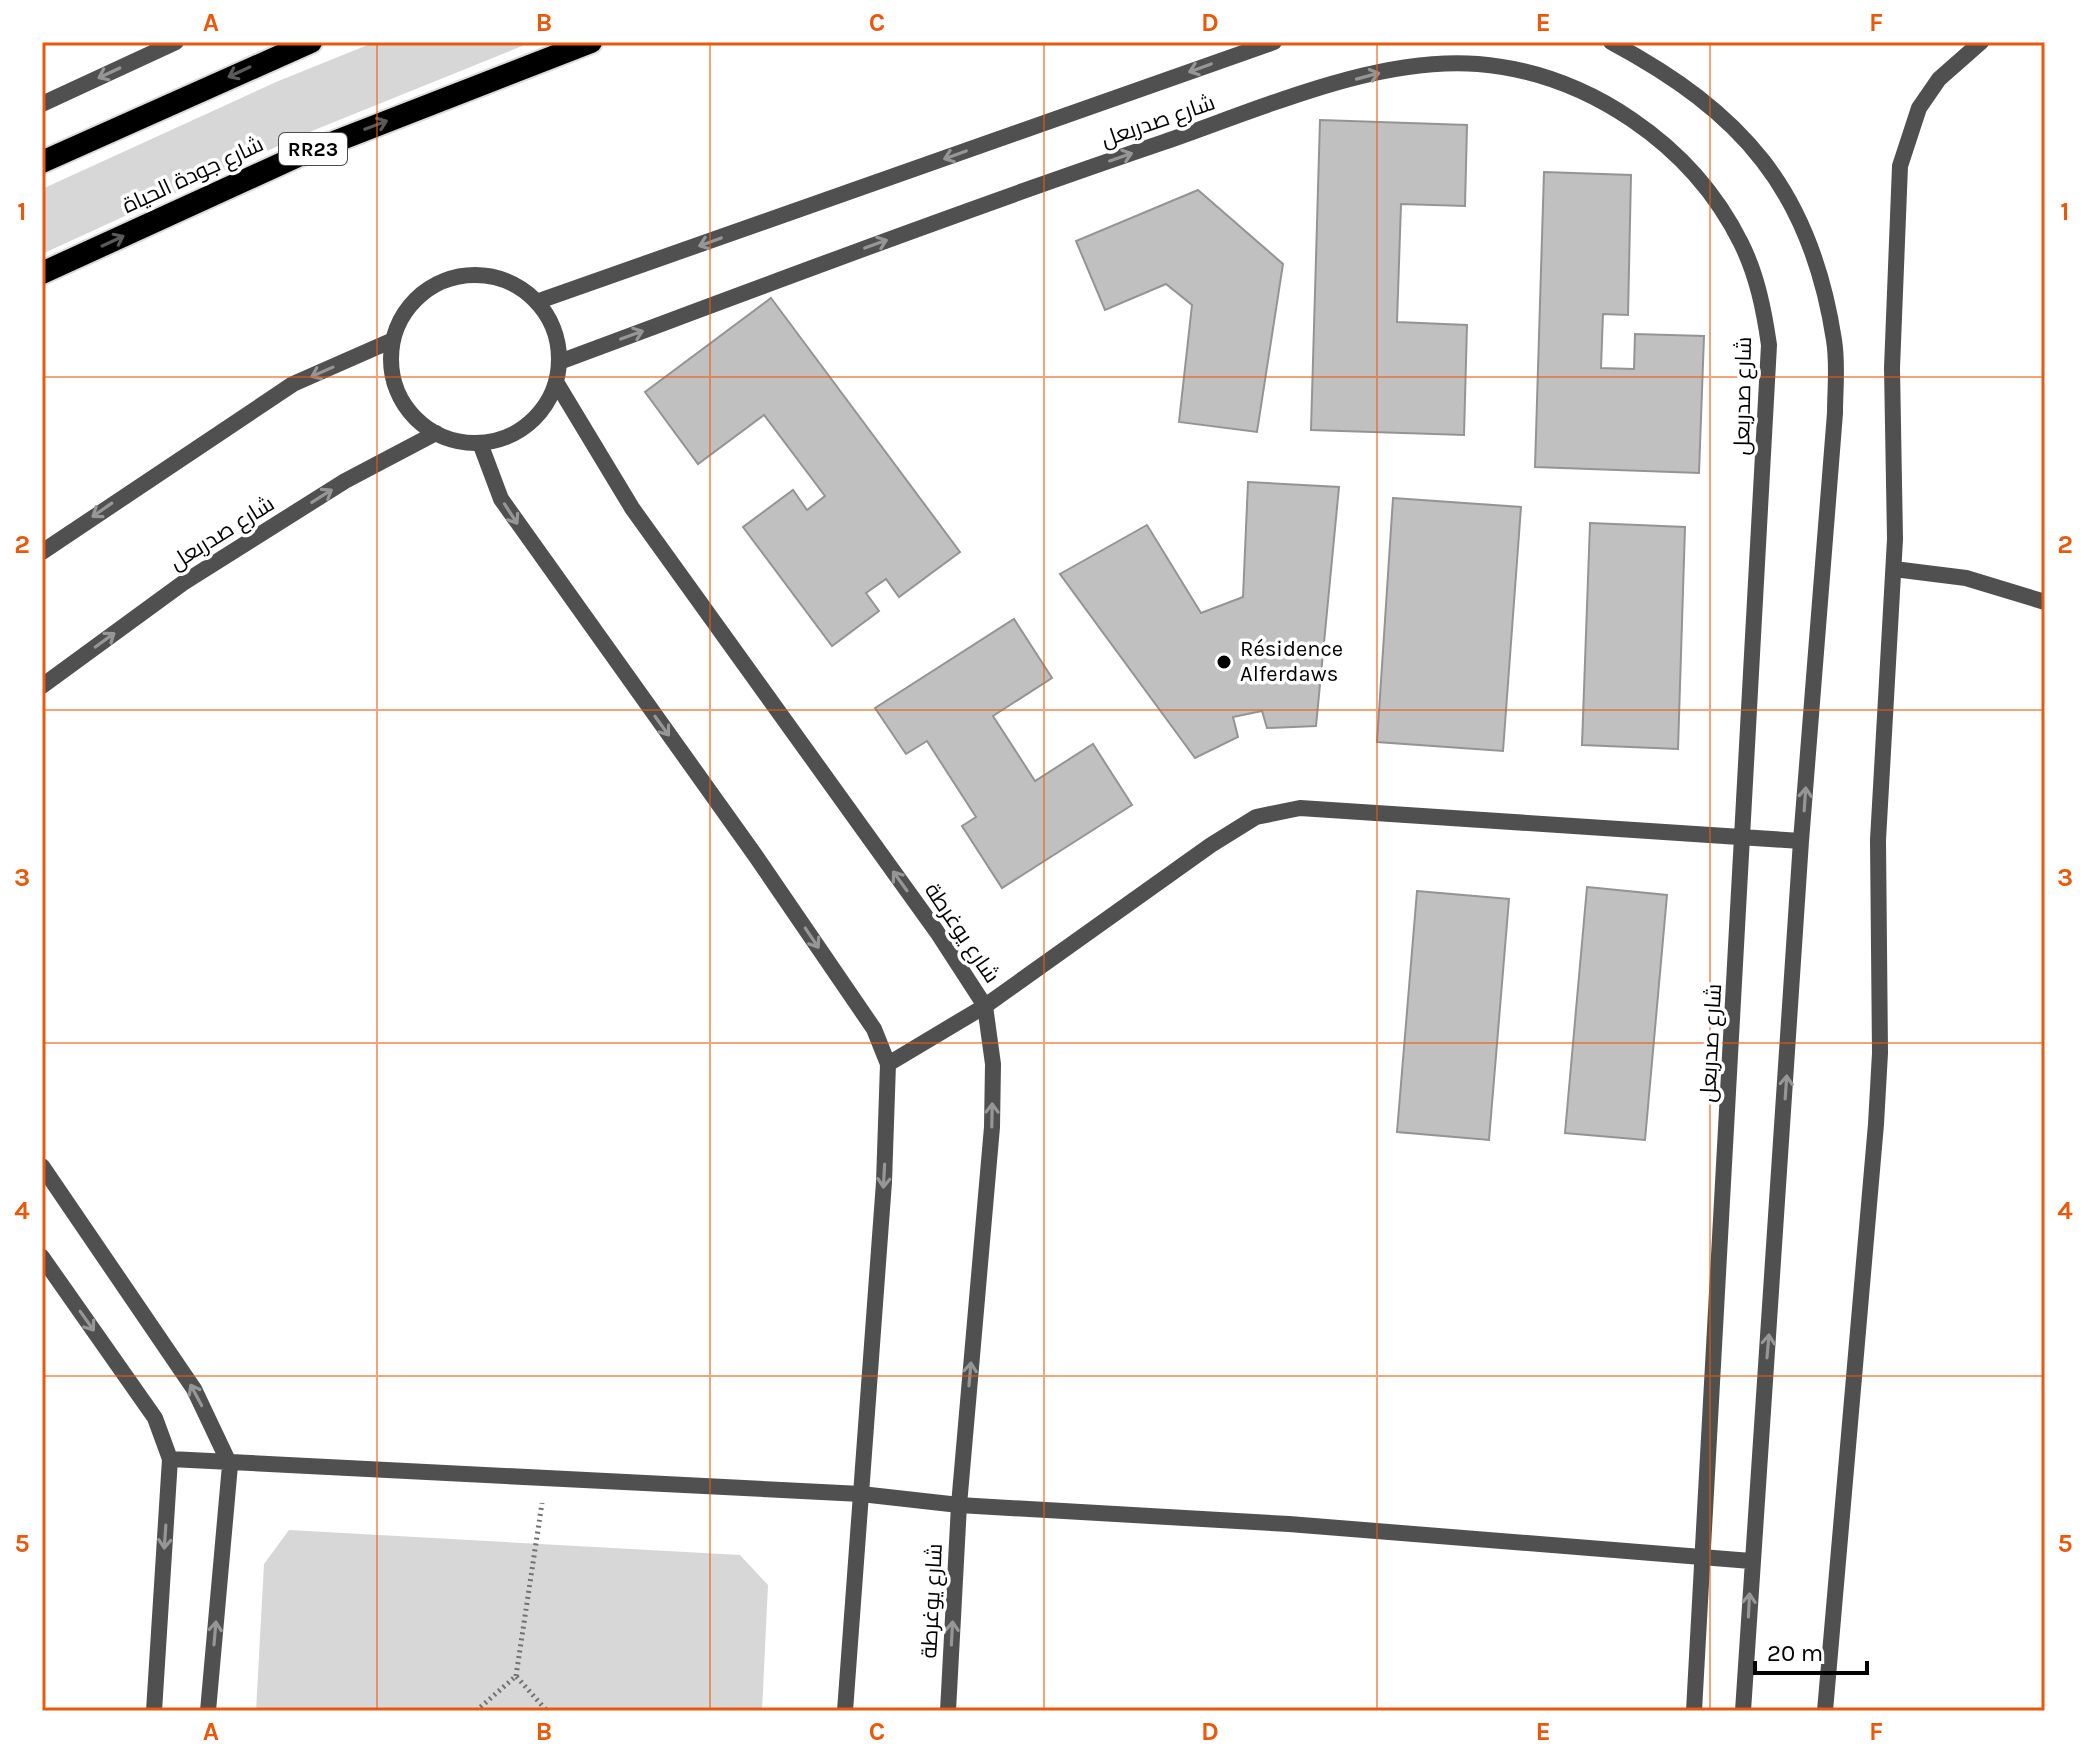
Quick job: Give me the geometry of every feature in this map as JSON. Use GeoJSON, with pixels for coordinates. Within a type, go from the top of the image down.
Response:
{"type":"FeatureCollection","features":[{"type":"Feature","properties":{"kind":"highway"},"geometry":{"type":"LineString","coordinates":[[42,162],[311,42]]}},
{"type":"Feature","properties":{"kind":"highway","name":"شارع جودة الحياة"},"geometry":{"type":"LineString","coordinates":[[42,273],[298,156],[591,42]]}},
{"type":"Feature","properties":{"kind":"street"},"geometry":{"type":"LineString","coordinates":[[42,104],[176,42]]}},
{"type":"Feature","properties":{"kind":"street","name":"شارع صدربعل"},"geometry":{"type":"LineString","coordinates":[[539,301],[1274,42]]}},
{"type":"Feature","properties":{"kind":"street"},"geometry":{"type":"LineString","coordinates":[[1611,42],[1705,99],[1762,156],[1801,218],[1822,284],[1835,343],[1835,413],[1801,841],[1743,1711]]}},
{"type":"Feature","properties":{"kind":"street"},"geometry":{"type":"LineString","coordinates":[[1825,1711],[1880,1053],[1878,840],[1894,569],[1892,368],[1900,166],[1919,108],[1939,79],[1981,42]]}},
{"type":"Feature","properties":{"kind":"street","name":"شارع صدربعل"},"geometry":{"type":"LineString","coordinates":[[559,362],[985,203],[1317,90],[1402,67],[1477,64],[1548,76],[1601,100],[1650,133],[1709,189],[1742,244],[1763,301],[1769,345],[1694,1711]]}},
{"type":"Feature","properties":{"kind":"street"},"geometry":{"type":"LineString","coordinates":[[480,275],[505,281],[539,301],[554,332],[559,362],[549,399],[527,424],[499,440],[480,443],[455,441],[436,433],[410,413],[396,389],[391,370],[393,340],[410,305],[424,291],[452,277],[480,275]]}},
{"type":"Feature","properties":{"kind":"street"},"geometry":{"type":"LineString","coordinates":[[42,552],[293,384],[393,340]]}},
{"type":"Feature","properties":{"kind":"street","name":"شارع يوغرطة"},"geometry":{"type":"LineString","coordinates":[[556,382],[632,508],[937,932],[985,1006],[993,1064],[992,1127],[959,1505],[948,1711]]}},
{"type":"Feature","properties":{"kind":"street","name":"شارع صدربعل"},"geometry":{"type":"LineString","coordinates":[[42,686],[183,583],[345,481],[436,433]]}},
{"type":"Feature","properties":{"kind":"street"},"geometry":{"type":"LineString","coordinates":[[480,443],[508,509],[755,855],[874,1029],[888,1064],[884,1182],[845,1711]]}},
{"type":"Feature","properties":{"kind":"street"},"geometry":{"type":"LineString","coordinates":[[1894,569],[1966,578],[2045,602]]}},
{"type":"Feature","properties":{"kind":"street"},"geometry":{"type":"LineString","coordinates":[[888,1064],[985,1006],[1211,845],[1256,817],[1300,808],[1801,841]]}},
{"type":"Feature","properties":{"kind":"street"},"geometry":{"type":"LineString","coordinates":[[42,1166],[194,1389],[230,1465],[208,1711]]}},
{"type":"Feature","properties":{"kind":"street"},"geometry":{"type":"LineString","coordinates":[[42,1257],[155,1418],[170,1459],[154,1711]]}},
{"type":"Feature","properties":{"kind":"street"},"geometry":{"type":"LineString","coordinates":[[170,1459],[230,1465],[861,1494],[959,1505],[1289,1524],[1751,1561]]}},
{"type":"Feature","properties":{"kind":"path"},"geometry":{"type":"LineString","coordinates":[[476,1711],[516,1676],[546,1480]]}},
{"type":"Feature","properties":{"kind":"path"},"geometry":{"type":"LineString","coordinates":[[516,1676],[547,1711]]}},
{"type":"Feature","properties":{"kind":"shaded area"},"geometry":{"type":"Polygon","coordinates":[[[375,42],[532,42],[302,135],[42,254],[42,189],[276,82],[375,42]]]}},
{"type":"Feature","properties":{"kind":"shaded area"},"geometry":{"type":"Polygon","coordinates":[[[289,1530],[740,1555],[768,1585],[762,1711],[256,1711],[264,1564],[289,1530]]]}},
{"type":"Feature","properties":{"kind":"building"},"geometry":{"type":"Polygon","coordinates":[[[1320,120],[1467,125],[1465,206],[1401,204],[1397,322],[1467,325],[1464,435],[1311,430],[1320,120]]]}},
{"type":"Feature","properties":{"kind":"building"},"geometry":{"type":"Polygon","coordinates":[[[1544,172],[1631,175],[1628,315],[1603,314],[1601,368],[1634,369],[1635,334],[1704,336],[1699,473],[1535,467],[1544,172]]]}},
{"type":"Feature","properties":{"kind":"building"},"geometry":{"type":"Polygon","coordinates":[[[1198,190],[1283,264],[1257,432],[1179,422],[1192,305],[1166,284],[1105,310],[1076,241],[1198,190]]]}},
{"type":"Feature","properties":{"kind":"building"},"geometry":{"type":"Polygon","coordinates":[[[771,298],[960,552],[899,597],[886,579],[866,593],[879,611],[832,646],[743,527],[793,490],[807,510],[825,496],[764,415],[698,464],[645,392],[771,298]]]}},
{"type":"Feature","properties":{"kind":"building","name":"Résidence Alferdaws"},"geometry":{"type":"Polygon","coordinates":[[[1248,482],[1339,487],[1316,726],[1267,728],[1262,711],[1233,717],[1238,737],[1195,758],[1060,574],[1147,525],[1201,613],[1243,597],[1248,482]]]}},
{"type":"Feature","properties":{"kind":"building"},"geometry":{"type":"Polygon","coordinates":[[[1393,498],[1521,507],[1503,751],[1377,742],[1393,498]]]}},
{"type":"Feature","properties":{"kind":"building"},"geometry":{"type":"Polygon","coordinates":[[[1590,523],[1685,527],[1678,749],[1582,745],[1590,523]]]}},
{"type":"Feature","properties":{"kind":"building"},"geometry":{"type":"Polygon","coordinates":[[[1014,619],[1052,678],[993,716],[1035,781],[1093,744],[1132,805],[1002,888],[962,826],[976,817],[927,741],[906,754],[875,708],[1014,619]]]}},
{"type":"Feature","properties":{"kind":"building"},"geometry":{"type":"Polygon","coordinates":[[[1587,887],[1667,895],[1645,1140],[1565,1133],[1587,887]]]}},
{"type":"Feature","properties":{"kind":"building"},"geometry":{"type":"Polygon","coordinates":[[[1417,891],[1509,899],[1489,1140],[1397,1132],[1417,891]]]}},
{"type":"Feature","properties":{"kind":"place","name":"Résidence Alferdaws"},"geometry":{"type":"Point","coordinates":[1224,662]}}]}
